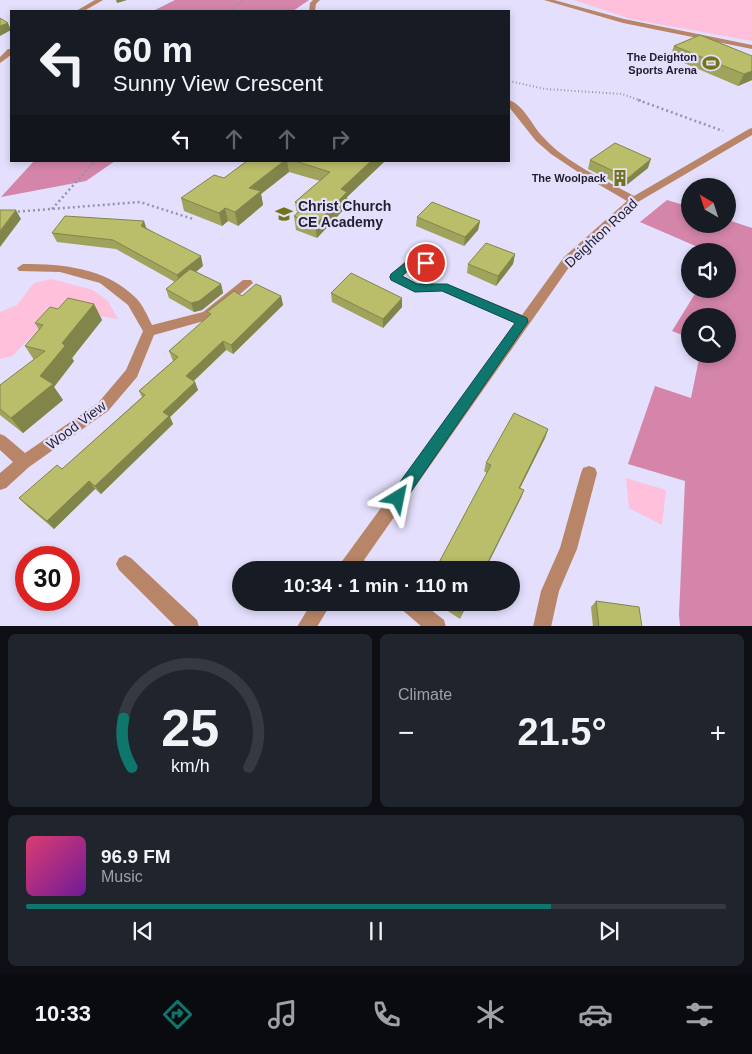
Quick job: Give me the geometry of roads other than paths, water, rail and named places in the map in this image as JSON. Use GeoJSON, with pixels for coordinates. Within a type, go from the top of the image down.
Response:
{"type":"FeatureCollection","features":[{"type":"Feature","properties":{"kind":"street"},"geometry":{"type":"LineString","coordinates":[[81,10],[100,0]]}},
{"type":"Feature","properties":{"kind":"street"},"geometry":{"type":"LineString","coordinates":[[547,0],[623,21],[752,47]]}},
{"type":"Feature","properties":{"kind":"street"},"geometry":{"type":"LineString","coordinates":[[0,60],[9,49]]}},
{"type":"Feature","properties":{"kind":"street"},"geometry":{"type":"LineString","coordinates":[[510,105],[519,110],[533,133],[568,162],[634,200]]}},
{"type":"Feature","properties":{"kind":"street","name":"Deighton Road"},"geometry":{"type":"LineString","coordinates":[[358,561],[522,322],[568,260],[634,200],[752,131]]}},
{"type":"Feature","properties":{"kind":"street"},"geometry":{"type":"LineString","coordinates":[[740,137],[752,143]]}},
{"type":"Feature","properties":{"kind":"street"},"geometry":{"type":"LineString","coordinates":[[440,265],[413,260],[395,277],[415,288],[443,287],[522,322]]}},
{"type":"Feature","properties":{"kind":"street"},"geometry":{"type":"LineString","coordinates":[[23,268],[60,268],[104,280],[133,302],[149,331],[206,316],[247,283]]}},
{"type":"Feature","properties":{"kind":"street","name":"Wood View"},"geometry":{"type":"LineString","coordinates":[[0,483],[24,462],[104,407],[132,373],[149,331]]}},
{"type":"Feature","properties":{"kind":"street"},"geometry":{"type":"LineString","coordinates":[[0,442],[24,462]]}},
{"type":"Feature","properties":{"kind":"street"},"geometry":{"type":"LineString","coordinates":[[542,626],[550,592],[568,549],[590,472]]}},
{"type":"Feature","properties":{"kind":"street"},"geometry":{"type":"LineString","coordinates":[[125,564],[190,626]]}},
{"type":"Feature","properties":{"kind":"street"},"geometry":{"type":"LineString","coordinates":[[306,626],[317,611]]}},
{"type":"Feature","properties":{"kind":"street"},"geometry":{"type":"LineString","coordinates":[[418,611],[437,626]]}},
{"type":"Feature","properties":{"kind":"place","name":"The Deighton Sports Arena"},"geometry":{"type":"Point","coordinates":[711,63]}},
{"type":"Feature","properties":{"kind":"place","name":"The Woolpack"},"geometry":{"type":"Point","coordinates":[620,178]}},
{"type":"Feature","properties":{"kind":"place","name":"Christ Church CE Academy"},"geometry":{"type":"Point","coordinates":[284,214]}}]}
